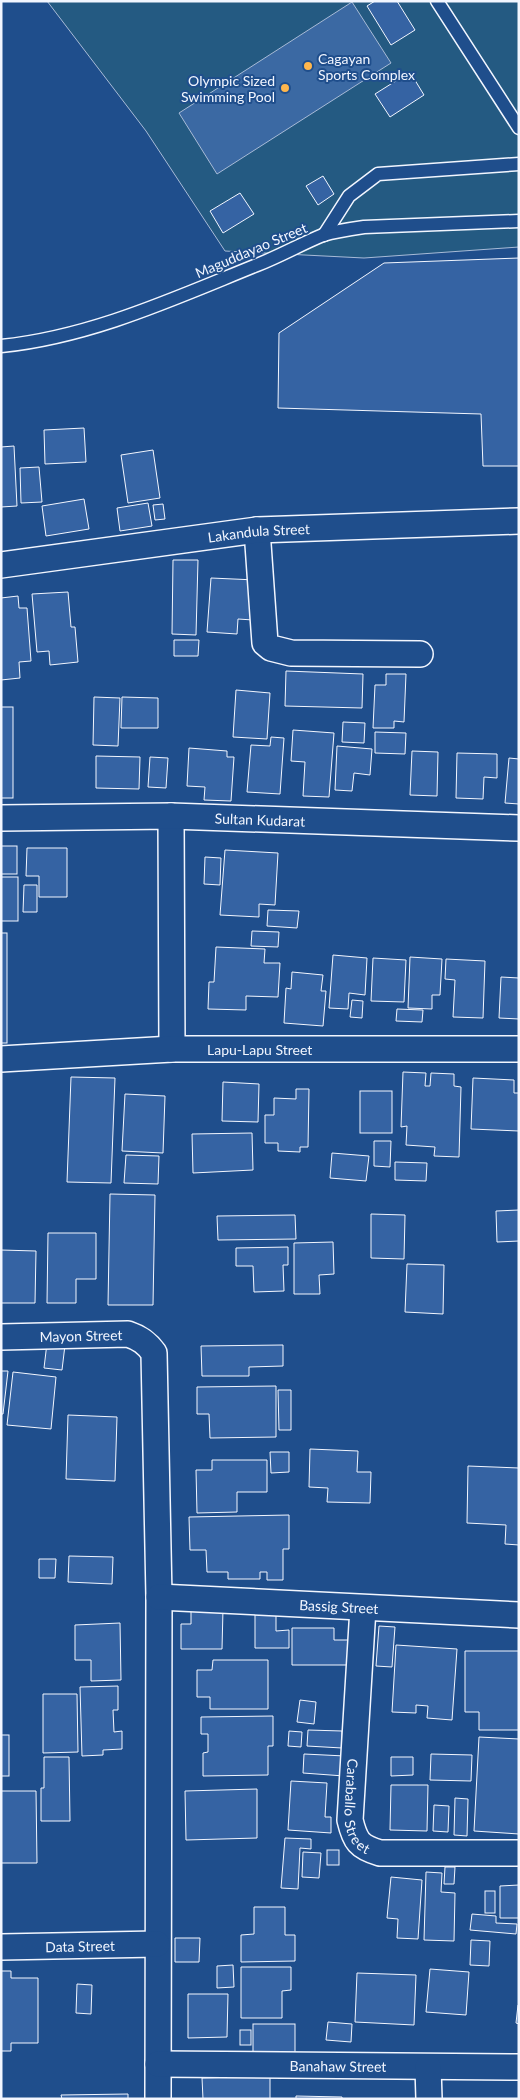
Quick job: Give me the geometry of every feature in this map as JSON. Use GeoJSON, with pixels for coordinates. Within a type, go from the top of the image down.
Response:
{"type":"FeatureCollection","features":[{"type":"Feature","properties":{"kind":"street","name":"Lakandula Street"},"geometry":{"type":"LineString","coordinates":[[1,565],[257,530],[519,521]]}},
{"type":"Feature","properties":{"kind":"street"},"geometry":{"type":"LineString","coordinates":[[257,530],[265,643],[271,648],[291,653],[420,654]]}},
{"type":"Feature","properties":{"kind":"street"},"geometry":{"type":"LineString","coordinates":[[171,816],[172,1049]]}},
{"type":"Feature","properties":{"kind":"street","name":"Sultan Kudarat"},"geometry":{"type":"LineString","coordinates":[[1,818],[171,816],[519,828]]}},
{"type":"Feature","properties":{"kind":"street","name":"Lapu-Lapu Street"},"geometry":{"type":"LineString","coordinates":[[1,1059],[172,1049],[519,1050]]}},
{"type":"Feature","properties":{"kind":"street","name":"Mayon Street"},"geometry":{"type":"LineString","coordinates":[[1,1337],[128,1334],[138,1337],[147,1343],[154,1353],[159,1596]]}},
{"type":"Feature","properties":{"kind":"street"},"geometry":{"type":"LineString","coordinates":[[158,2099],[159,1596]]}},
{"type":"Feature","properties":{"kind":"street","name":"Bassig Street"},"geometry":{"type":"LineString","coordinates":[[159,1596],[519,1615]]}},
{"type":"Feature","properties":{"kind":"street","name":"Caraballo Street"},"geometry":{"type":"LineString","coordinates":[[363,1608],[350,1820],[353,1834],[358,1843],[368,1849],[380,1852],[519,1852]]}},
{"type":"Feature","properties":{"kind":"street","name":"Data Street"},"geometry":{"type":"LineString","coordinates":[[1,1947],[157,1944]]}},
{"type":"Feature","properties":{"kind":"street","name":"Banahaw Street"},"geometry":{"type":"LineString","coordinates":[[158,2064],[519,2067]]}},
{"type":"Feature","properties":{"kind":"street"},"geometry":{"type":"LineString","coordinates":[[428,2067],[429,2099]]}},
{"type":"Feature","properties":{"kind":"lane"},"geometry":{"type":"LineString","coordinates":[[437,1],[519,128]]}},
{"type":"Feature","properties":{"kind":"lane"},"geometry":{"type":"LineString","coordinates":[[324,235],[349,196],[378,174],[519,164]]}},
{"type":"Feature","properties":{"kind":"lane","name":"Maguddayao Street"},"geometry":{"type":"LineString","coordinates":[[1,346],[55,338],[100,326],[259,264],[324,235],[364,227],[519,221]]}},
{"type":"Feature","properties":{"kind":"shaded area","name":"Cagayan Sports Complex"},"geometry":{"type":"Polygon","coordinates":[[[47,1],[519,1],[519,247],[364,258],[225,251],[146,131],[47,1]]]}},
{"type":"Feature","properties":{"kind":"shaded area","name":"Olympic Sized Swimming Pool"},"geometry":{"type":"Polygon","coordinates":[[[352,2],[391,63],[217,174],[179,113],[352,2]]]}},
{"type":"Feature","properties":{"kind":"building"},"geometry":{"type":"Polygon","coordinates":[[[375,1],[397,1],[415,30],[391,45],[367,6],[375,1]]]}},
{"type":"Feature","properties":{"kind":"building"},"geometry":{"type":"Polygon","coordinates":[[[410,72],[424,95],[390,117],[375,94],[410,72]]]}},
{"type":"Feature","properties":{"kind":"building"},"geometry":{"type":"Polygon","coordinates":[[[323,176],[334,194],[318,205],[306,186],[323,176]]]}},
{"type":"Feature","properties":{"kind":"building"},"geometry":{"type":"Polygon","coordinates":[[[240,193],[254,214],[223,233],[210,211],[240,193]]]}},
{"type":"Feature","properties":{"kind":"building"},"geometry":{"type":"Polygon","coordinates":[[[519,258],[519,466],[483,466],[481,414],[278,408],[279,333],[384,263],[519,258]]]}},
{"type":"Feature","properties":{"kind":"building"},"geometry":{"type":"Polygon","coordinates":[[[84,428],[86,462],[45,464],[44,430],[84,428]]]}},
{"type":"Feature","properties":{"kind":"building"},"geometry":{"type":"Polygon","coordinates":[[[14,446],[17,506],[1,507],[1,447],[14,446]]]}},
{"type":"Feature","properties":{"kind":"building"},"geometry":{"type":"Polygon","coordinates":[[[153,450],[160,498],[128,503],[121,455],[153,450]]]}},
{"type":"Feature","properties":{"kind":"building"},"geometry":{"type":"Polygon","coordinates":[[[39,467],[42,502],[21,503],[20,468],[39,467]]]}},
{"type":"Feature","properties":{"kind":"building"},"geometry":{"type":"Polygon","coordinates":[[[84,499],[89,529],[46,536],[42,506],[84,499]]]}},
{"type":"Feature","properties":{"kind":"building"},"geometry":{"type":"Polygon","coordinates":[[[148,503],[152,526],[120,531],[117,508],[148,503]]]}},
{"type":"Feature","properties":{"kind":"building"},"geometry":{"type":"Polygon","coordinates":[[[163,504],[165,519],[155,520],[153,505],[163,504]]]}},
{"type":"Feature","properties":{"kind":"building"},"geometry":{"type":"Polygon","coordinates":[[[173,560],[198,560],[196,635],[172,634],[173,560]]]}},
{"type":"Feature","properties":{"kind":"building"},"geometry":{"type":"Polygon","coordinates":[[[211,578],[256,580],[253,620],[238,619],[237,634],[207,632],[211,578]]]}},
{"type":"Feature","properties":{"kind":"building"},"geometry":{"type":"Polygon","coordinates":[[[68,592],[71,627],[75,627],[78,662],[50,665],[49,651],[37,652],[32,594],[68,592]]]}},
{"type":"Feature","properties":{"kind":"building"},"geometry":{"type":"Polygon","coordinates":[[[18,596],[19,608],[27,608],[31,661],[19,662],[20,678],[1,680],[1,598],[18,596]]]}},
{"type":"Feature","properties":{"kind":"building"},"geometry":{"type":"Polygon","coordinates":[[[174,640],[199,640],[198,656],[174,656],[174,640]]]}},
{"type":"Feature","properties":{"kind":"building"},"geometry":{"type":"Polygon","coordinates":[[[286,671],[363,674],[362,708],[285,706],[286,671]]]}},
{"type":"Feature","properties":{"kind":"building"},"geometry":{"type":"Polygon","coordinates":[[[386,674],[406,674],[404,722],[394,721],[394,728],[373,728],[375,685],[386,685],[386,674]]]}},
{"type":"Feature","properties":{"kind":"building"},"geometry":{"type":"Polygon","coordinates":[[[236,690],[270,693],[267,739],[233,737],[236,690]]]}},
{"type":"Feature","properties":{"kind":"building"},"geometry":{"type":"Polygon","coordinates":[[[94,697],[120,698],[118,746],[93,745],[94,697]]]}},
{"type":"Feature","properties":{"kind":"building"},"geometry":{"type":"Polygon","coordinates":[[[122,697],[158,698],[158,728],[121,728],[122,697]]]}},
{"type":"Feature","properties":{"kind":"building"},"geometry":{"type":"Polygon","coordinates":[[[1,707],[13,707],[13,798],[1,798],[1,707]]]}},
{"type":"Feature","properties":{"kind":"building"},"geometry":{"type":"Polygon","coordinates":[[[343,722],[365,723],[364,743],[342,742],[343,722]]]}},
{"type":"Feature","properties":{"kind":"building"},"geometry":{"type":"Polygon","coordinates":[[[293,730],[334,733],[329,797],[303,796],[305,762],[291,761],[293,730]]]}},
{"type":"Feature","properties":{"kind":"building"},"geometry":{"type":"Polygon","coordinates":[[[375,732],[406,733],[405,754],[375,753],[375,732]]]}},
{"type":"Feature","properties":{"kind":"building"},"geometry":{"type":"Polygon","coordinates":[[[271,737],[284,738],[280,794],[247,792],[251,745],[270,746],[271,737]]]}},
{"type":"Feature","properties":{"kind":"building"},"geometry":{"type":"Polygon","coordinates":[[[337,746],[372,749],[370,775],[354,773],[352,791],[335,790],[337,746]]]}},
{"type":"Feature","properties":{"kind":"building"},"geometry":{"type":"Polygon","coordinates":[[[189,748],[227,751],[227,757],[234,757],[231,801],[204,800],[205,787],[187,786],[189,748]]]}},
{"type":"Feature","properties":{"kind":"building"},"geometry":{"type":"Polygon","coordinates":[[[412,751],[438,752],[437,796],[410,795],[412,751]]]}},
{"type":"Feature","properties":{"kind":"building"},"geometry":{"type":"Polygon","coordinates":[[[457,753],[497,754],[497,778],[484,777],[483,799],[456,798],[457,753]]]}},
{"type":"Feature","properties":{"kind":"building"},"geometry":{"type":"Polygon","coordinates":[[[96,756],[140,757],[139,789],[96,788],[96,756]]]}},
{"type":"Feature","properties":{"kind":"building"},"geometry":{"type":"Polygon","coordinates":[[[150,757],[168,758],[166,788],[148,787],[150,757]]]}},
{"type":"Feature","properties":{"kind":"building"},"geometry":{"type":"Polygon","coordinates":[[[509,758],[519,759],[519,804],[505,803],[509,758]]]}},
{"type":"Feature","properties":{"kind":"building"},"geometry":{"type":"Polygon","coordinates":[[[1,846],[17,846],[17,874],[1,874],[1,846]]]}},
{"type":"Feature","properties":{"kind":"building"},"geometry":{"type":"Polygon","coordinates":[[[27,848],[67,848],[67,897],[39,897],[39,876],[26,876],[27,848]]]}},
{"type":"Feature","properties":{"kind":"building"},"geometry":{"type":"Polygon","coordinates":[[[225,850],[278,853],[275,905],[259,904],[259,917],[220,915],[225,850]]]}},
{"type":"Feature","properties":{"kind":"building"},"geometry":{"type":"Polygon","coordinates":[[[205,857],[221,858],[220,885],[204,884],[205,857]]]}},
{"type":"Feature","properties":{"kind":"building"},"geometry":{"type":"Polygon","coordinates":[[[1,877],[18,877],[18,921],[1,921],[1,877]]]}},
{"type":"Feature","properties":{"kind":"building"},"geometry":{"type":"Polygon","coordinates":[[[24,885],[37,885],[37,912],[23,912],[24,885]]]}},
{"type":"Feature","properties":{"kind":"building"},"geometry":{"type":"Polygon","coordinates":[[[268,910],[299,911],[297,928],[267,926],[268,910]]]}},
{"type":"Feature","properties":{"kind":"building"},"geometry":{"type":"Polygon","coordinates":[[[252,931],[279,932],[278,947],[251,946],[252,931]]]}},
{"type":"Feature","properties":{"kind":"building"},"geometry":{"type":"Polygon","coordinates":[[[1,933],[7,933],[7,1043],[1,1043],[1,933]]]}},
{"type":"Feature","properties":{"kind":"building"},"geometry":{"type":"Polygon","coordinates":[[[216,947],[265,949],[264,963],[280,963],[278,997],[246,996],[246,1010],[208,1009],[209,982],[214,982],[216,947]]]}},
{"type":"Feature","properties":{"kind":"building"},"geometry":{"type":"Polygon","coordinates":[[[333,955],[367,958],[365,995],[349,993],[348,1009],[329,1008],[333,955]]]}},
{"type":"Feature","properties":{"kind":"building"},"geometry":{"type":"Polygon","coordinates":[[[410,957],[442,959],[440,995],[432,995],[432,1009],[408,1008],[410,957]]]}},
{"type":"Feature","properties":{"kind":"building"},"geometry":{"type":"Polygon","coordinates":[[[373,958],[406,960],[404,1002],[371,1001],[373,958]]]}},
{"type":"Feature","properties":{"kind":"building"},"geometry":{"type":"Polygon","coordinates":[[[446,959],[485,961],[483,1018],[453,1017],[455,980],[445,979],[446,959]]]}},
{"type":"Feature","properties":{"kind":"building"},"geometry":{"type":"Polygon","coordinates":[[[292,972],[323,975],[321,991],[326,991],[323,1026],[284,1023],[286,988],[291,989],[292,972]]]}},
{"type":"Feature","properties":{"kind":"building"},"geometry":{"type":"Polygon","coordinates":[[[501,977],[519,978],[519,1019],[499,1018],[501,977]]]}},
{"type":"Feature","properties":{"kind":"building"},"geometry":{"type":"Polygon","coordinates":[[[352,1000],[363,1001],[362,1018],[350,1017],[352,1000]]]}},
{"type":"Feature","properties":{"kind":"building"},"geometry":{"type":"Polygon","coordinates":[[[397,1009],[423,1010],[422,1022],[396,1021],[397,1009]]]}},
{"type":"Feature","properties":{"kind":"building"},"geometry":{"type":"Polygon","coordinates":[[[403,1072],[426,1073],[425,1086],[430,1086],[431,1073],[454,1074],[454,1086],[461,1087],[459,1157],[434,1156],[435,1147],[406,1145],[407,1126],[401,1127],[403,1072]]]}},
{"type":"Feature","properties":{"kind":"building"},"geometry":{"type":"Polygon","coordinates":[[[71,1077],[115,1078],[111,1183],[67,1182],[71,1077]]]}},
{"type":"Feature","properties":{"kind":"building"},"geometry":{"type":"Polygon","coordinates":[[[473,1078],[514,1080],[514,1093],[519,1093],[519,1131],[471,1129],[473,1078]]]}},
{"type":"Feature","properties":{"kind":"building"},"geometry":{"type":"Polygon","coordinates":[[[223,1082],[259,1084],[258,1122],[222,1121],[223,1082]]]}},
{"type":"Feature","properties":{"kind":"building"},"geometry":{"type":"Polygon","coordinates":[[[296,1089],[309,1089],[308,1147],[300,1147],[300,1152],[278,1151],[278,1143],[265,1143],[265,1115],[274,1115],[274,1098],[296,1099],[296,1089]]]}},
{"type":"Feature","properties":{"kind":"building"},"geometry":{"type":"Polygon","coordinates":[[[360,1091],[392,1091],[392,1133],[360,1133],[360,1091]]]}},
{"type":"Feature","properties":{"kind":"building"},"geometry":{"type":"Polygon","coordinates":[[[125,1094],[165,1096],[163,1153],[122,1151],[125,1094]]]}},
{"type":"Feature","properties":{"kind":"building"},"geometry":{"type":"Polygon","coordinates":[[[252,1133],[253,1170],[193,1173],[192,1134],[252,1133]]]}},
{"type":"Feature","properties":{"kind":"building"},"geometry":{"type":"Polygon","coordinates":[[[374,1141],[391,1141],[390,1167],[374,1166],[374,1141]]]}},
{"type":"Feature","properties":{"kind":"building"},"geometry":{"type":"Polygon","coordinates":[[[332,1153],[369,1156],[366,1181],[330,1178],[332,1153]]]}},
{"type":"Feature","properties":{"kind":"building"},"geometry":{"type":"Polygon","coordinates":[[[126,1155],[159,1156],[158,1184],[124,1183],[126,1155]]]}},
{"type":"Feature","properties":{"kind":"building"},"geometry":{"type":"Polygon","coordinates":[[[395,1162],[427,1163],[426,1181],[395,1180],[395,1162]]]}},
{"type":"Feature","properties":{"kind":"building"},"geometry":{"type":"Polygon","coordinates":[[[110,1194],[155,1195],[153,1305],[108,1305],[110,1194]]]}},
{"type":"Feature","properties":{"kind":"building"},"geometry":{"type":"Polygon","coordinates":[[[519,1210],[519,1241],[497,1242],[496,1211],[519,1210]]]}},
{"type":"Feature","properties":{"kind":"building"},"geometry":{"type":"Polygon","coordinates":[[[371,1214],[405,1215],[404,1259],[371,1258],[371,1214]]]}},
{"type":"Feature","properties":{"kind":"building"},"geometry":{"type":"Polygon","coordinates":[[[295,1215],[296,1239],[218,1240],[217,1216],[295,1215]]]}},
{"type":"Feature","properties":{"kind":"building"},"geometry":{"type":"Polygon","coordinates":[[[48,1233],[96,1233],[96,1279],[76,1279],[76,1303],[47,1303],[48,1233]]]}},
{"type":"Feature","properties":{"kind":"building"},"geometry":{"type":"Polygon","coordinates":[[[333,1242],[334,1274],[319,1275],[320,1294],[294,1294],[294,1243],[333,1242]]]}},
{"type":"Feature","properties":{"kind":"building"},"geometry":{"type":"Polygon","coordinates":[[[288,1247],[288,1265],[283,1265],[284,1291],[254,1292],[253,1266],[236,1266],[236,1248],[288,1247]]]}},
{"type":"Feature","properties":{"kind":"building"},"geometry":{"type":"Polygon","coordinates":[[[1,1250],[36,1251],[35,1303],[1,1303],[1,1250]]]}},
{"type":"Feature","properties":{"kind":"building"},"geometry":{"type":"Polygon","coordinates":[[[407,1264],[444,1265],[443,1314],[405,1312],[407,1264]]]}},
{"type":"Feature","properties":{"kind":"building"},"geometry":{"type":"Polygon","coordinates":[[[47,1343],[65,1345],[62,1370],[44,1368],[47,1343]]]}},
{"type":"Feature","properties":{"kind":"building"},"geometry":{"type":"Polygon","coordinates":[[[283,1345],[283,1366],[249,1367],[249,1376],[202,1376],[201,1346],[283,1345]]]}},
{"type":"Feature","properties":{"kind":"building"},"geometry":{"type":"Polygon","coordinates":[[[1,1371],[8,1371],[3,1414],[1,1414],[1,1371]]]}},
{"type":"Feature","properties":{"kind":"building"},"geometry":{"type":"Polygon","coordinates":[[[13,1372],[56,1377],[51,1429],[7,1425],[13,1372]]]}},
{"type":"Feature","properties":{"kind":"building"},"geometry":{"type":"Polygon","coordinates":[[[276,1386],[276,1437],[210,1438],[209,1414],[197,1414],[197,1387],[276,1386]]]}},
{"type":"Feature","properties":{"kind":"building"},"geometry":{"type":"Polygon","coordinates":[[[278,1390],[291,1390],[291,1430],[279,1430],[278,1390]]]}},
{"type":"Feature","properties":{"kind":"building"},"geometry":{"type":"Polygon","coordinates":[[[68,1415],[117,1417],[115,1481],[66,1479],[68,1415]]]}},
{"type":"Feature","properties":{"kind":"building"},"geometry":{"type":"Polygon","coordinates":[[[310,1449],[358,1451],[357,1472],[371,1472],[370,1503],[327,1502],[328,1488],[309,1487],[310,1449]]]}},
{"type":"Feature","properties":{"kind":"building"},"geometry":{"type":"Polygon","coordinates":[[[270,1452],[289,1452],[289,1472],[271,1473],[270,1452]]]}},
{"type":"Feature","properties":{"kind":"building"},"geometry":{"type":"Polygon","coordinates":[[[212,1460],[267,1460],[267,1492],[237,1492],[237,1512],[197,1513],[196,1470],[212,1470],[212,1460]]]}},
{"type":"Feature","properties":{"kind":"building"},"geometry":{"type":"Polygon","coordinates":[[[468,1466],[519,1468],[519,1545],[505,1544],[506,1525],[467,1523],[468,1466]]]}},
{"type":"Feature","properties":{"kind":"building"},"geometry":{"type":"Polygon","coordinates":[[[289,1515],[289,1549],[283,1549],[283,1580],[267,1580],[267,1572],[260,1572],[260,1579],[228,1579],[228,1572],[207,1572],[206,1550],[190,1550],[189,1517],[289,1515]]]}},
{"type":"Feature","properties":{"kind":"building"},"geometry":{"type":"Polygon","coordinates":[[[69,1556],[113,1557],[112,1584],[68,1582],[69,1556]]]}},
{"type":"Feature","properties":{"kind":"building"},"geometry":{"type":"Polygon","coordinates":[[[39,1559],[56,1559],[55,1578],[39,1578],[39,1559]]]}},
{"type":"Feature","properties":{"kind":"building"},"geometry":{"type":"Polygon","coordinates":[[[191,1609],[223,1609],[222,1649],[181,1649],[181,1624],[191,1624],[191,1609]]]}},
{"type":"Feature","properties":{"kind":"building"},"geometry":{"type":"Polygon","coordinates":[[[255,1613],[276,1613],[276,1631],[289,1630],[289,1648],[255,1648],[255,1613]]]}},
{"type":"Feature","properties":{"kind":"building"},"geometry":{"type":"Polygon","coordinates":[[[120,1623],[121,1680],[91,1681],[91,1660],[75,1660],[75,1625],[120,1623]]]}},
{"type":"Feature","properties":{"kind":"building"},"geometry":{"type":"Polygon","coordinates":[[[379,1626],[395,1627],[392,1667],[376,1666],[379,1626]]]}},
{"type":"Feature","properties":{"kind":"building"},"geometry":{"type":"Polygon","coordinates":[[[292,1628],[334,1628],[334,1640],[348,1640],[348,1665],[292,1665],[292,1628]]]}},
{"type":"Feature","properties":{"kind":"building"},"geometry":{"type":"Polygon","coordinates":[[[396,1645],[457,1649],[452,1720],[427,1718],[428,1706],[416,1705],[416,1713],[392,1712],[396,1645]]]}},
{"type":"Feature","properties":{"kind":"building"},"geometry":{"type":"Polygon","coordinates":[[[465,1651],[519,1651],[519,1730],[479,1730],[479,1712],[465,1712],[465,1651]]]}},
{"type":"Feature","properties":{"kind":"building"},"geometry":{"type":"Polygon","coordinates":[[[213,1660],[268,1660],[268,1709],[210,1709],[210,1697],[197,1697],[197,1670],[212,1670],[213,1660]]]}},
{"type":"Feature","properties":{"kind":"building"},"geometry":{"type":"Polygon","coordinates":[[[118,1686],[118,1710],[113,1710],[114,1732],[122,1731],[122,1749],[103,1750],[103,1755],[82,1756],[80,1687],[118,1686]]]}},
{"type":"Feature","properties":{"kind":"building"},"geometry":{"type":"Polygon","coordinates":[[[43,1694],[77,1694],[78,1752],[43,1753],[43,1694]]]}},
{"type":"Feature","properties":{"kind":"building"},"geometry":{"type":"Polygon","coordinates":[[[300,1700],[316,1702],[314,1724],[297,1722],[300,1700]]]}},
{"type":"Feature","properties":{"kind":"building"},"geometry":{"type":"Polygon","coordinates":[[[273,1716],[273,1746],[268,1746],[268,1775],[203,1776],[203,1753],[208,1752],[208,1734],[201,1734],[201,1717],[273,1716]]]}},
{"type":"Feature","properties":{"kind":"building"},"geometry":{"type":"Polygon","coordinates":[[[308,1730],[342,1731],[342,1748],[307,1746],[308,1730]]]}},
{"type":"Feature","properties":{"kind":"building"},"geometry":{"type":"Polygon","coordinates":[[[289,1731],[302,1732],[301,1747],[288,1746],[289,1731]]]}},
{"type":"Feature","properties":{"kind":"building"},"geometry":{"type":"Polygon","coordinates":[[[1,1735],[9,1735],[9,1776],[1,1776],[1,1735]]]}},
{"type":"Feature","properties":{"kind":"building"},"geometry":{"type":"Polygon","coordinates":[[[479,1737],[519,1739],[519,1834],[474,1831],[479,1737]]]}},
{"type":"Feature","properties":{"kind":"building"},"geometry":{"type":"Polygon","coordinates":[[[304,1754],[345,1756],[344,1776],[303,1773],[304,1754]]]}},
{"type":"Feature","properties":{"kind":"building"},"geometry":{"type":"Polygon","coordinates":[[[431,1754],[472,1755],[471,1781],[430,1780],[431,1754]]]}},
{"type":"Feature","properties":{"kind":"building"},"geometry":{"type":"Polygon","coordinates":[[[44,1757],[69,1757],[70,1821],[41,1821],[41,1788],[44,1788],[44,1757]]]}},
{"type":"Feature","properties":{"kind":"building"},"geometry":{"type":"Polygon","coordinates":[[[391,1757],[413,1757],[413,1775],[391,1776],[391,1757]]]}},
{"type":"Feature","properties":{"kind":"building"},"geometry":{"type":"Polygon","coordinates":[[[291,1781],[327,1783],[325,1817],[331,1817],[331,1833],[288,1830],[291,1781]]]}},
{"type":"Feature","properties":{"kind":"building"},"geometry":{"type":"Polygon","coordinates":[[[391,1785],[428,1785],[427,1831],[390,1830],[391,1785]]]}},
{"type":"Feature","properties":{"kind":"building"},"geometry":{"type":"Polygon","coordinates":[[[257,1789],[257,1838],[186,1840],[185,1791],[257,1789]]]}},
{"type":"Feature","properties":{"kind":"building"},"geometry":{"type":"Polygon","coordinates":[[[1,1791],[36,1791],[37,1863],[1,1863],[1,1791]]]}},
{"type":"Feature","properties":{"kind":"building"},"geometry":{"type":"Polygon","coordinates":[[[455,1798],[468,1799],[467,1836],[454,1835],[455,1798]]]}},
{"type":"Feature","properties":{"kind":"building"},"geometry":{"type":"Polygon","coordinates":[[[434,1805],[449,1806],[448,1832],[433,1831],[434,1805]]]}},
{"type":"Feature","properties":{"kind":"building"},"geometry":{"type":"Polygon","coordinates":[[[285,1838],[311,1839],[311,1849],[300,1848],[298,1889],[281,1888],[285,1838]]]}},
{"type":"Feature","properties":{"kind":"building"},"geometry":{"type":"Polygon","coordinates":[[[327,1850],[339,1850],[339,1865],[327,1865],[327,1850]]]}},
{"type":"Feature","properties":{"kind":"building"},"geometry":{"type":"Polygon","coordinates":[[[303,1852],[321,1853],[319,1878],[302,1877],[303,1852]]]}},
{"type":"Feature","properties":{"kind":"building"},"geometry":{"type":"Polygon","coordinates":[[[445,1867],[455,1867],[454,1884],[444,1884],[445,1867]]]}},
{"type":"Feature","properties":{"kind":"building"},"geometry":{"type":"Polygon","coordinates":[[[426,1872],[442,1873],[441,1892],[455,1893],[454,1941],[424,1940],[426,1872]]]}},
{"type":"Feature","properties":{"kind":"building"},"geometry":{"type":"Polygon","coordinates":[[[391,1877],[422,1880],[418,1939],[397,1938],[398,1919],[387,1918],[391,1877]]]}},
{"type":"Feature","properties":{"kind":"building"},"geometry":{"type":"Polygon","coordinates":[[[519,1885],[519,1918],[500,1918],[500,1886],[519,1885]]]}},
{"type":"Feature","properties":{"kind":"building"},"geometry":{"type":"Polygon","coordinates":[[[485,1891],[495,1891],[495,1913],[485,1913],[485,1891]]]}},
{"type":"Feature","properties":{"kind":"building"},"geometry":{"type":"Polygon","coordinates":[[[254,1907],[285,1907],[285,1935],[295,1935],[295,1961],[241,1962],[241,1935],[254,1934],[254,1907]]]}},
{"type":"Feature","properties":{"kind":"building"},"geometry":{"type":"Polygon","coordinates":[[[472,1914],[496,1916],[496,1923],[517,1924],[516,1934],[470,1930],[472,1914]]]}},
{"type":"Feature","properties":{"kind":"building"},"geometry":{"type":"Polygon","coordinates":[[[175,1938],[200,1938],[199,1962],[175,1962],[175,1938]]]}},
{"type":"Feature","properties":{"kind":"building"},"geometry":{"type":"Polygon","coordinates":[[[471,1940],[490,1941],[489,1966],[470,1965],[471,1940]]]}},
{"type":"Feature","properties":{"kind":"building"},"geometry":{"type":"Polygon","coordinates":[[[233,1965],[234,1987],[217,1988],[217,1966],[233,1965]]]}},
{"type":"Feature","properties":{"kind":"building"},"geometry":{"type":"Polygon","coordinates":[[[241,1967],[291,1967],[291,1990],[282,1991],[282,2018],[241,2018],[241,1967]]]}},
{"type":"Feature","properties":{"kind":"building"},"geometry":{"type":"Polygon","coordinates":[[[430,1969],[469,1972],[466,2015],[426,2012],[430,1969]]]}},
{"type":"Feature","properties":{"kind":"building"},"geometry":{"type":"Polygon","coordinates":[[[1,1971],[11,1971],[11,1978],[38,1978],[38,2043],[11,2043],[11,2051],[1,2051],[1,1971]]]}},
{"type":"Feature","properties":{"kind":"building"},"geometry":{"type":"Polygon","coordinates":[[[357,1973],[416,1975],[414,2025],[355,2022],[357,1973]]]}},
{"type":"Feature","properties":{"kind":"building"},"geometry":{"type":"Polygon","coordinates":[[[77,1984],[92,1985],[91,2014],[76,2013],[77,1984]]]}},
{"type":"Feature","properties":{"kind":"building"},"geometry":{"type":"Polygon","coordinates":[[[188,1994],[228,1994],[227,2037],[188,2038],[188,1994]]]}},
{"type":"Feature","properties":{"kind":"building"},"geometry":{"type":"Polygon","coordinates":[[[519,2005],[519,2024],[516,2023],[519,2005]]]}},
{"type":"Feature","properties":{"kind":"building"},"geometry":{"type":"Polygon","coordinates":[[[328,2022],[352,2024],[351,2042],[326,2040],[328,2022]]]}},
{"type":"Feature","properties":{"kind":"building"},"geometry":{"type":"Polygon","coordinates":[[[253,2024],[295,2024],[295,2053],[253,2053],[253,2024]]]}},
{"type":"Feature","properties":{"kind":"building"},"geometry":{"type":"Polygon","coordinates":[[[240,2030],[251,2030],[251,2045],[240,2045],[240,2030]]]}},
{"type":"Feature","properties":{"kind":"building"},"geometry":{"type":"Polygon","coordinates":[[[270,2076],[270,2099],[203,2099],[202,2078],[270,2076]]]}},
{"type":"Feature","properties":{"kind":"building"},"geometry":{"type":"Polygon","coordinates":[[[128,2094],[128,2099],[62,2099],[61,2095],[128,2094]]]}},
{"type":"Feature","properties":{"kind":"building"},"geometry":{"type":"Polygon","coordinates":[[[296,2096],[342,2097],[342,2099],[296,2099],[296,2096]]]}},
{"type":"Feature","properties":{"kind":"place","name":"Cagayan Sports Complex"},"geometry":{"type":"Point","coordinates":[308,66]}},
{"type":"Feature","properties":{"kind":"place","name":"Olympic Sized Swimming Pool"},"geometry":{"type":"Point","coordinates":[285,88]}}]}
